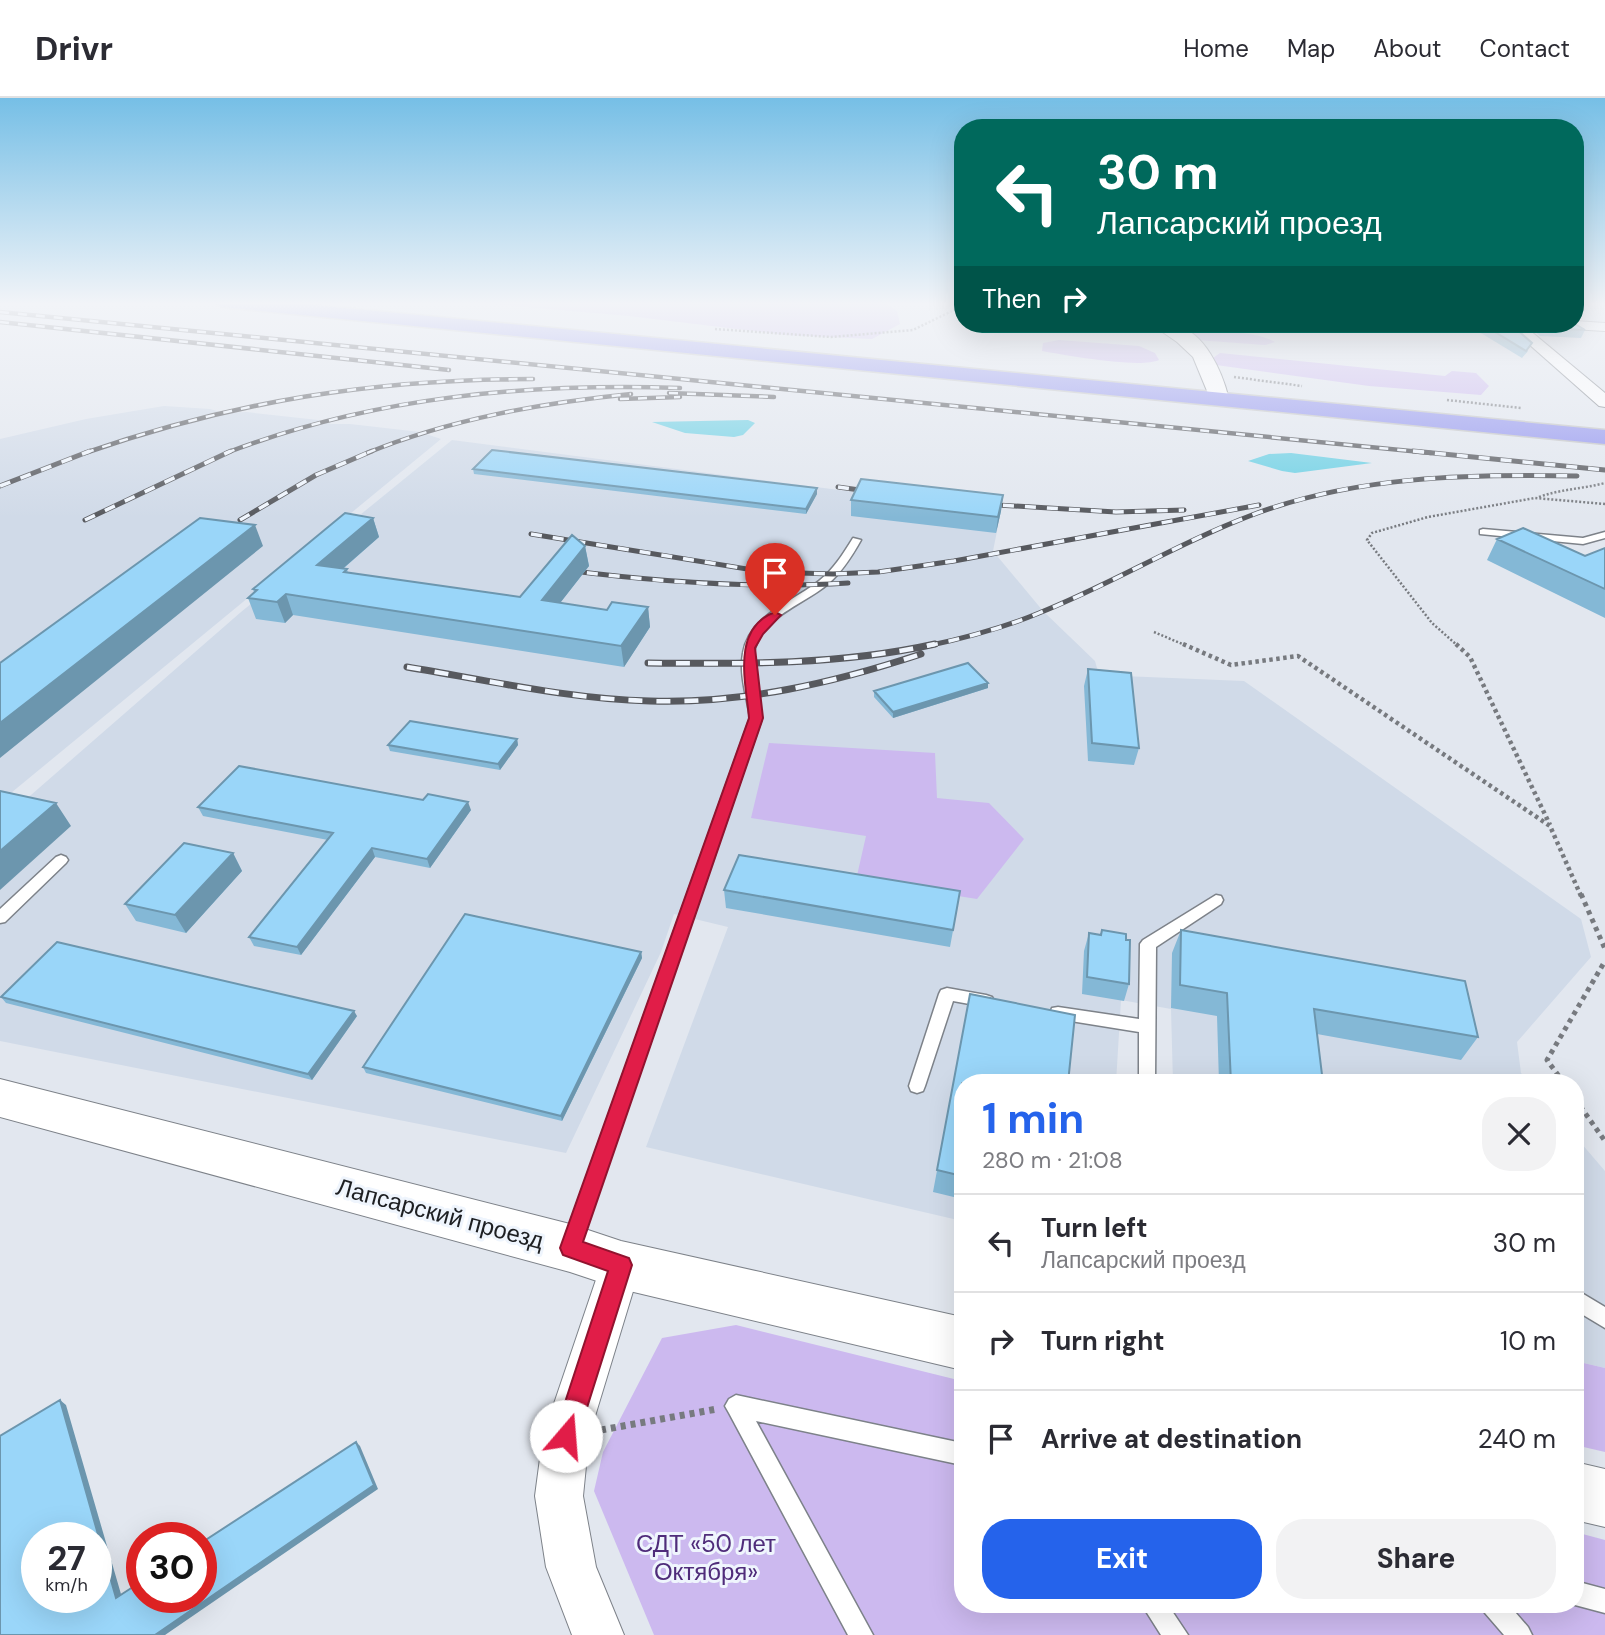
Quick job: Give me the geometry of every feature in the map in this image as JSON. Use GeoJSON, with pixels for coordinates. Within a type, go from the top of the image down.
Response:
{"type":"FeatureCollection","features":[{"type":"Feature","properties":{"kind":"highway"},"geometry":{"type":"LineString","coordinates":[[966,374],[1156,392],[1217,389],[1272,404],[1605,437]]}},
{"type":"Feature","properties":{"kind":"street"},"geometry":{"type":"LineString","coordinates":[[1212,374],[1217,389]]}},
{"type":"Feature","properties":{"kind":"street"},"geometry":{"type":"LineString","coordinates":[[1572,374],[1605,402]]}},
{"type":"Feature","properties":{"kind":"street","name":"Лапсарский проезд"},"geometry":{"type":"LineString","coordinates":[[0,1098],[570,1248],[621,1265],[954,1342]]}},
{"type":"Feature","properties":{"kind":"street"},"geometry":{"type":"LineString","coordinates":[[598,1635],[571,1567],[559,1496],[566,1436],[621,1265]]}},
{"type":"Feature","properties":{"kind":"street"},"geometry":{"type":"LineString","coordinates":[[1584,1493],[1605,1498]]}},
{"type":"Feature","properties":{"kind":"lane"},"geometry":{"type":"LineString","coordinates":[[1483,532],[1583,541],[1605,535]]}},
{"type":"Feature","properties":{"kind":"lane"},"geometry":{"type":"LineString","coordinates":[[570,1248],[756,718],[749,648],[757,632],[775,615],[833,574],[844,563],[856,540]]}},
{"type":"Feature","properties":{"kind":"lane"},"geometry":{"type":"LineString","coordinates":[[0,918],[61,860]]}},
{"type":"Feature","properties":{"kind":"lane"},"geometry":{"type":"LineString","coordinates":[[1147,1074],[1149,944],[1216,900]]}},
{"type":"Feature","properties":{"kind":"lane"},"geometry":{"type":"LineString","coordinates":[[917,1086],[947,994],[1000,1003]]}},
{"type":"Feature","properties":{"kind":"lane"},"geometry":{"type":"LineString","coordinates":[[1040,1010],[1146,1027]]}},
{"type":"Feature","properties":{"kind":"lane"},"geometry":{"type":"LineString","coordinates":[[1584,1305],[1605,1318]]}},
{"type":"Feature","properties":{"kind":"lane"},"geometry":{"type":"LineString","coordinates":[[736,1406],[954,1452]]}},
{"type":"Feature","properties":{"kind":"lane"},"geometry":{"type":"LineString","coordinates":[[736,1406],[861,1635]]}},
{"type":"Feature","properties":{"kind":"lane"},"geometry":{"type":"LineString","coordinates":[[1584,1595],[1605,1601]]}},
{"type":"Feature","properties":{"kind":"lane"},"geometry":{"type":"LineString","coordinates":[[1160,1613],[1176,1635]]}},
{"type":"Feature","properties":{"kind":"lane"},"geometry":{"type":"LineString","coordinates":[[1500,1613],[1520,1635]]}},
{"type":"Feature","properties":{"kind":"path"},"geometry":{"type":"LineString","coordinates":[[1605,483],[1579,489],[1560,489],[1535,498],[1429,517],[1372,533],[1367,540],[1432,623],[1470,657],[1550,825],[1605,949]]}},
{"type":"Feature","properties":{"kind":"path"},"geometry":{"type":"LineString","coordinates":[[1535,498],[1605,504]]}},
{"type":"Feature","properties":{"kind":"path"},"geometry":{"type":"LineString","coordinates":[[1154,632],[1231,665],[1298,656],[1550,825]]}},
{"type":"Feature","properties":{"kind":"path"},"geometry":{"type":"LineString","coordinates":[[1557,1074],[1547,1060],[1605,961]]}},
{"type":"Feature","properties":{"kind":"path"},"geometry":{"type":"LineString","coordinates":[[1584,1112],[1605,1141]]}},
{"type":"Feature","properties":{"kind":"path"},"geometry":{"type":"LineString","coordinates":[[566,1436],[736,1406]]}},
{"type":"Feature","properties":{"kind":"shaded area"},"geometry":{"type":"Polygon","coordinates":[[[164,406],[210,409],[224,413],[246,412],[318,420],[331,424],[420,432],[441,439],[0,802],[0,439],[86,419],[164,406]]]}},
{"type":"Feature","properties":{"kind":"shaded area"},"geometry":{"type":"Polygon","coordinates":[[[452,440],[1001,511],[993,551],[1043,611],[1095,661],[1099,675],[1244,681],[1581,919],[1591,957],[1517,1042],[1522,1074],[1173,1074],[1171,1009],[1121,1000],[1117,1074],[954,1074],[954,1219],[646,1147],[728,927],[674,914],[661,952],[566,1153],[0,1041],[0,822],[241,612],[452,440]]]}},
{"type":"Feature","properties":{"kind":"shaded area"},"geometry":{"type":"Polygon","coordinates":[[[1584,1146],[1605,1171],[1605,1368],[1584,1363],[1584,1146]]]}},
{"type":"Feature","properties":{"kind":"green space"},"geometry":{"type":"Polygon","coordinates":[[[1280,374],[1445,376],[1477,374],[1489,386],[1481,395],[1369,386],[1280,374]]]}},
{"type":"Feature","properties":{"kind":"green space"},"geometry":{"type":"Polygon","coordinates":[[[769,743],[935,753],[937,798],[989,803],[1024,839],[977,899],[856,880],[866,836],[751,818],[769,743]]]}},
{"type":"Feature","properties":{"kind":"green space","name":"СДТ «50 лет Октября»"},"geometry":{"type":"Polygon","coordinates":[[[736,1325],[954,1379],[954,1613],[1584,1613],[1584,1534],[1605,1540],[1605,1635],[654,1635],[594,1491],[603,1452],[662,1338],[736,1325]]]}},
{"type":"Feature","properties":{"kind":"green space"},"geometry":{"type":"Polygon","coordinates":[[[1584,1363],[1605,1368],[1605,1452],[1584,1447],[1584,1363]]]}},
{"type":"Feature","properties":{"kind":"water"},"geometry":{"type":"Polygon","coordinates":[[[748,420],[755,423],[743,435],[734,437],[685,433],[652,422],[748,420]]]}},
{"type":"Feature","properties":{"kind":"water"},"geometry":{"type":"Polygon","coordinates":[[[1291,453],[1372,463],[1295,473],[1248,461],[1269,454],[1291,453]]]}},
{"type":"Feature","properties":{"kind":"building"},"geometry":{"type":"Polygon","coordinates":[[[492,450],[817,488],[806,509],[473,469],[492,450]]]}},
{"type":"Feature","properties":{"kind":"building"},"geometry":{"type":"Polygon","coordinates":[[[861,479],[1003,495],[998,517],[851,500],[861,479]]]}},
{"type":"Feature","properties":{"kind":"building"},"geometry":{"type":"Polygon","coordinates":[[[345,513],[373,518],[317,565],[347,569],[344,572],[520,597],[572,535],[585,546],[542,600],[607,610],[612,602],[648,607],[621,646],[286,594],[277,602],[248,598],[257,590],[253,589],[345,513]]]}},
{"type":"Feature","properties":{"kind":"building"},"geometry":{"type":"Polygon","coordinates":[[[200,518],[255,525],[0,723],[0,663],[200,518]]]}},
{"type":"Feature","properties":{"kind":"building"},"geometry":{"type":"Polygon","coordinates":[[[1523,528],[1585,556],[1605,548],[1605,589],[1497,539],[1523,528]]]}},
{"type":"Feature","properties":{"kind":"building"},"geometry":{"type":"Polygon","coordinates":[[[968,663],[988,683],[893,712],[874,691],[968,663]]]}},
{"type":"Feature","properties":{"kind":"building"},"geometry":{"type":"Polygon","coordinates":[[[1088,669],[1131,673],[1139,748],[1092,743],[1088,669]]]}},
{"type":"Feature","properties":{"kind":"building"},"geometry":{"type":"Polygon","coordinates":[[[410,721],[517,739],[498,764],[388,745],[410,721]]]}},
{"type":"Feature","properties":{"kind":"building"},"geometry":{"type":"Polygon","coordinates":[[[239,766],[423,800],[428,794],[468,802],[427,859],[372,848],[297,947],[249,937],[333,833],[198,807],[239,766]]]}},
{"type":"Feature","properties":{"kind":"building"},"geometry":{"type":"Polygon","coordinates":[[[0,791],[56,803],[0,851],[0,791]]]}},
{"type":"Feature","properties":{"kind":"building"},"geometry":{"type":"Polygon","coordinates":[[[184,843],[233,853],[175,915],[125,904],[184,843]]]}},
{"type":"Feature","properties":{"kind":"building"},"geometry":{"type":"Polygon","coordinates":[[[739,855],[960,891],[953,930],[724,890],[739,855]]]}},
{"type":"Feature","properties":{"kind":"building"},"geometry":{"type":"Polygon","coordinates":[[[465,914],[641,952],[561,1116],[363,1067],[465,914]]]}},
{"type":"Feature","properties":{"kind":"building"},"geometry":{"type":"Polygon","coordinates":[[[1102,930],[1126,934],[1126,940],[1130,940],[1129,984],[1087,977],[1089,933],[1101,935],[1102,930]]]}},
{"type":"Feature","properties":{"kind":"building"},"geometry":{"type":"Polygon","coordinates":[[[1181,930],[1465,981],[1478,1037],[1314,1009],[1322,1074],[1231,1074],[1227,993],[1180,985],[1181,930]]]}},
{"type":"Feature","properties":{"kind":"building"},"geometry":{"type":"Polygon","coordinates":[[[57,942],[354,1011],[308,1074],[1,997],[57,942]]]}},
{"type":"Feature","properties":{"kind":"building"},"geometry":{"type":"Polygon","coordinates":[[[970,994],[1075,1015],[1069,1074],[955,1074],[970,994]]]}},
{"type":"Feature","properties":{"kind":"building"},"geometry":{"type":"Polygon","coordinates":[[[954,1079],[954,1174],[937,1170],[954,1079]]]}},
{"type":"Feature","properties":{"kind":"building"},"geometry":{"type":"Polygon","coordinates":[[[60,1400],[95,1522],[21,1522],[21,1613],[112,1613],[112,1584],[116,1598],[126,1591],[126,1613],[187,1613],[155,1635],[0,1635],[0,1436],[60,1400]]]}},
{"type":"Feature","properties":{"kind":"building"},"geometry":{"type":"Polygon","coordinates":[[[356,1442],[374,1485],[217,1593],[217,1533],[356,1442]]]}},
{"type":"Feature","properties":{"kind":"railway"},"geometry":{"type":"LineString","coordinates":[[626,374],[1431,453]]}},
{"type":"Feature","properties":{"kind":"railway"},"geometry":{"type":"LineString","coordinates":[[85,453],[196,420],[306,396],[417,383],[533,379]]}},
{"type":"Feature","properties":{"kind":"railway"},"geometry":{"type":"LineString","coordinates":[[229,452],[337,419],[450,398],[564,388],[680,388]]}},
{"type":"Feature","properties":{"kind":"railway"},"geometry":{"type":"LineString","coordinates":[[669,393],[774,397]]}},
{"type":"Feature","properties":{"kind":"railway"},"geometry":{"type":"LineString","coordinates":[[370,452],[431,431],[497,414],[631,394]]}},
{"type":"Feature","properties":{"kind":"railway"},"geometry":{"type":"LineString","coordinates":[[620,399],[680,397]]}},
{"type":"Feature","properties":{"kind":"railway"},"geometry":{"type":"LineString","coordinates":[[0,486],[90,451]]}},
{"type":"Feature","properties":{"kind":"railway"},"geometry":{"type":"LineString","coordinates":[[1413,451],[1605,470]]}},
{"type":"Feature","properties":{"kind":"railway"},"geometry":{"type":"LineString","coordinates":[[85,520],[229,452]]}},
{"type":"Feature","properties":{"kind":"railway"},"geometry":{"type":"LineString","coordinates":[[240,520],[316,475],[370,452]]}},
{"type":"Feature","properties":{"kind":"railway"},"geometry":{"type":"LineString","coordinates":[[927,646],[984,632],[1066,602],[1225,526],[1291,502],[1331,492],[1412,480],[1577,476]]}},
{"type":"Feature","properties":{"kind":"railway"},"geometry":{"type":"LineString","coordinates":[[838,487],[874,492]]}},
{"type":"Feature","properties":{"kind":"railway"},"geometry":{"type":"LineString","coordinates":[[981,504],[1116,512],[1184,510]]}},
{"type":"Feature","properties":{"kind":"railway"},"geometry":{"type":"LineString","coordinates":[[531,534],[766,572],[833,574],[878,572],[954,561],[1259,505]]}},
{"type":"Feature","properties":{"kind":"railway"},"geometry":{"type":"LineString","coordinates":[[565,570],[706,583],[848,583]]}},
{"type":"Feature","properties":{"kind":"railway"},"geometry":{"type":"LineString","coordinates":[[648,663],[828,660],[935,644]]}},
{"type":"Feature","properties":{"kind":"railway"},"geometry":{"type":"LineString","coordinates":[[407,667],[589,697],[685,701],[787,690],[855,674],[921,654]]}},
{"type":"Feature","properties":{"kind":"route"},"geometry":{"type":"LineString","coordinates":[[566,1436],[621,1265],[570,1248],[756,718],[748,662],[749,648],[757,632],[775,615]]}}]}
